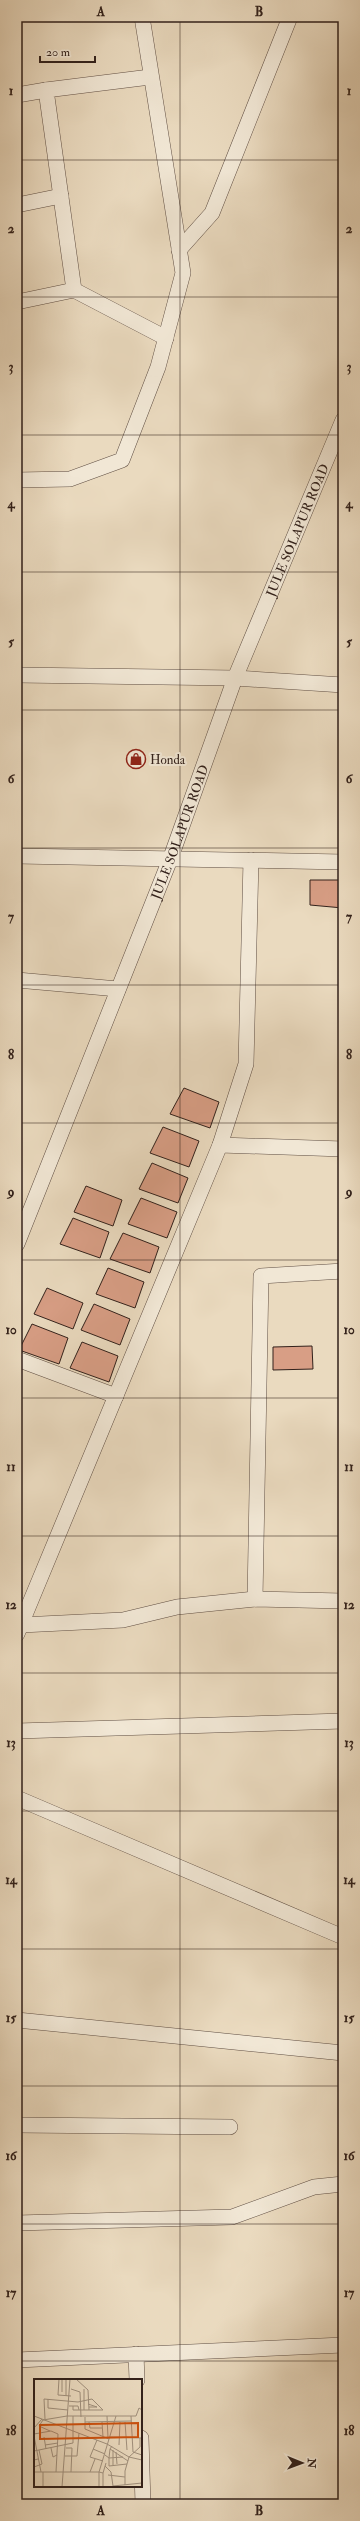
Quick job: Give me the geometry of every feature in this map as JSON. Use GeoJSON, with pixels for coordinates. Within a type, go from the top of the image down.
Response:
{"type":"FeatureCollection","features":[{"type":"Feature","properties":{"kind":"street"},"geometry":{"type":"LineString","coordinates":[[17,480],[70,479],[122,460],[158,367],[166,338],[183,273],[150,77],[142,17]]}},
{"type":"Feature","properties":{"kind":"street"},"geometry":{"type":"LineString","coordinates":[[179,250],[212,213],[290,17]]}},
{"type":"Feature","properties":{"kind":"street"},"geometry":{"type":"LineString","coordinates":[[17,95],[150,77]]}},
{"type":"Feature","properties":{"kind":"street"},"geometry":{"type":"LineString","coordinates":[[46,90],[74,290]]}},
{"type":"Feature","properties":{"kind":"street"},"geometry":{"type":"LineString","coordinates":[[17,204],[61,196]]}},
{"type":"Feature","properties":{"kind":"street"},"geometry":{"type":"LineString","coordinates":[[17,302],[74,290],[166,338]]}},
{"type":"Feature","properties":{"kind":"street","name":"JULE SOLAPUR ROAD"},"geometry":{"type":"LineString","coordinates":[[17,1244],[171,858],[235,678],[343,420]]}},
{"type":"Feature","properties":{"kind":"street"},"geometry":{"type":"LineString","coordinates":[[17,675],[235,678],[343,685]]}},
{"type":"Feature","properties":{"kind":"street"},"geometry":{"type":"LineString","coordinates":[[17,856],[343,862]]}},
{"type":"Feature","properties":{"kind":"street"},"geometry":{"type":"LineString","coordinates":[[251,860],[246,1064],[220,1145],[19,1630],[123,1620],[177,1607],[255,1599],[343,1601]]}},
{"type":"Feature","properties":{"kind":"street"},"geometry":{"type":"LineString","coordinates":[[17,980],[118,989]]}},
{"type":"Feature","properties":{"kind":"street"},"geometry":{"type":"LineString","coordinates":[[220,1145],[343,1149]]}},
{"type":"Feature","properties":{"kind":"street"},"geometry":{"type":"LineString","coordinates":[[255,1599],[261,1276],[343,1270]]}},
{"type":"Feature","properties":{"kind":"street"},"geometry":{"type":"LineString","coordinates":[[17,1359],[116,1396]]}},
{"type":"Feature","properties":{"kind":"street"},"geometry":{"type":"LineString","coordinates":[[17,1731],[343,1721]]}},
{"type":"Feature","properties":{"kind":"street"},"geometry":{"type":"LineString","coordinates":[[17,1798],[343,1936]]}},
{"type":"Feature","properties":{"kind":"street"},"geometry":{"type":"LineString","coordinates":[[17,2020],[343,2053]]}},
{"type":"Feature","properties":{"kind":"street"},"geometry":{"type":"LineString","coordinates":[[17,2125],[230,2127]]}},
{"type":"Feature","properties":{"kind":"street"},"geometry":{"type":"LineString","coordinates":[[17,2223],[232,2217],[314,2187],[343,2184]]}},
{"type":"Feature","properties":{"kind":"street"},"geometry":{"type":"LineString","coordinates":[[17,2360],[343,2344]]}},
{"type":"Feature","properties":{"kind":"street"},"geometry":{"type":"LineString","coordinates":[[136,2354],[137,2379]]}},
{"type":"Feature","properties":{"kind":"street"},"geometry":{"type":"LineString","coordinates":[[142,2487],[142,2504]]}},
{"type":"Feature","properties":{"kind":"building"},"geometry":{"type":"Polygon","coordinates":[[[310,880],[343,880],[343,908],[310,905],[310,880]]]}},
{"type":"Feature","properties":{"kind":"building"},"geometry":{"type":"Polygon","coordinates":[[[184,1088],[219,1102],[210,1128],[170,1114],[184,1088]]]}},
{"type":"Feature","properties":{"kind":"building"},"geometry":{"type":"Polygon","coordinates":[[[163,1127],[199,1141],[189,1167],[150,1153],[163,1127]]]}},
{"type":"Feature","properties":{"kind":"building"},"geometry":{"type":"Polygon","coordinates":[[[152,1163],[188,1178],[178,1203],[139,1189],[152,1163]]]}},
{"type":"Feature","properties":{"kind":"building"},"geometry":{"type":"Polygon","coordinates":[[[86,1186],[122,1200],[113,1226],[74,1212],[86,1186]]]}},
{"type":"Feature","properties":{"kind":"building"},"geometry":{"type":"Polygon","coordinates":[[[141,1198],[177,1212],[167,1238],[128,1224],[141,1198]]]}},
{"type":"Feature","properties":{"kind":"building"},"geometry":{"type":"Polygon","coordinates":[[[73,1218],[109,1232],[100,1258],[60,1244],[73,1218]]]}},
{"type":"Feature","properties":{"kind":"building"},"geometry":{"type":"Polygon","coordinates":[[[123,1233],[159,1247],[150,1273],[110,1259],[123,1233]]]}},
{"type":"Feature","properties":{"kind":"building"},"geometry":{"type":"Polygon","coordinates":[[[108,1268],[144,1282],[135,1308],[96,1294],[108,1268]]]}},
{"type":"Feature","properties":{"kind":"building"},"geometry":{"type":"Polygon","coordinates":[[[47,1288],[83,1303],[73,1329],[34,1314],[47,1288]]]}},
{"type":"Feature","properties":{"kind":"building"},"geometry":{"type":"Polygon","coordinates":[[[94,1304],[130,1319],[120,1345],[81,1330],[94,1304]]]}},
{"type":"Feature","properties":{"kind":"building"},"geometry":{"type":"Polygon","coordinates":[[[32,1324],[68,1338],[59,1364],[19,1350],[32,1324]]]}},
{"type":"Feature","properties":{"kind":"building"},"geometry":{"type":"Polygon","coordinates":[[[82,1342],[118,1356],[109,1382],[70,1368],[82,1342]]]}},
{"type":"Feature","properties":{"kind":"building"},"geometry":{"type":"Polygon","coordinates":[[[312,1346],[313,1369],[273,1370],[273,1347],[312,1346]]]}},
{"type":"Feature","properties":{"kind":"place","name":"Honda"},"geometry":{"type":"Point","coordinates":[136,759]}}]}
